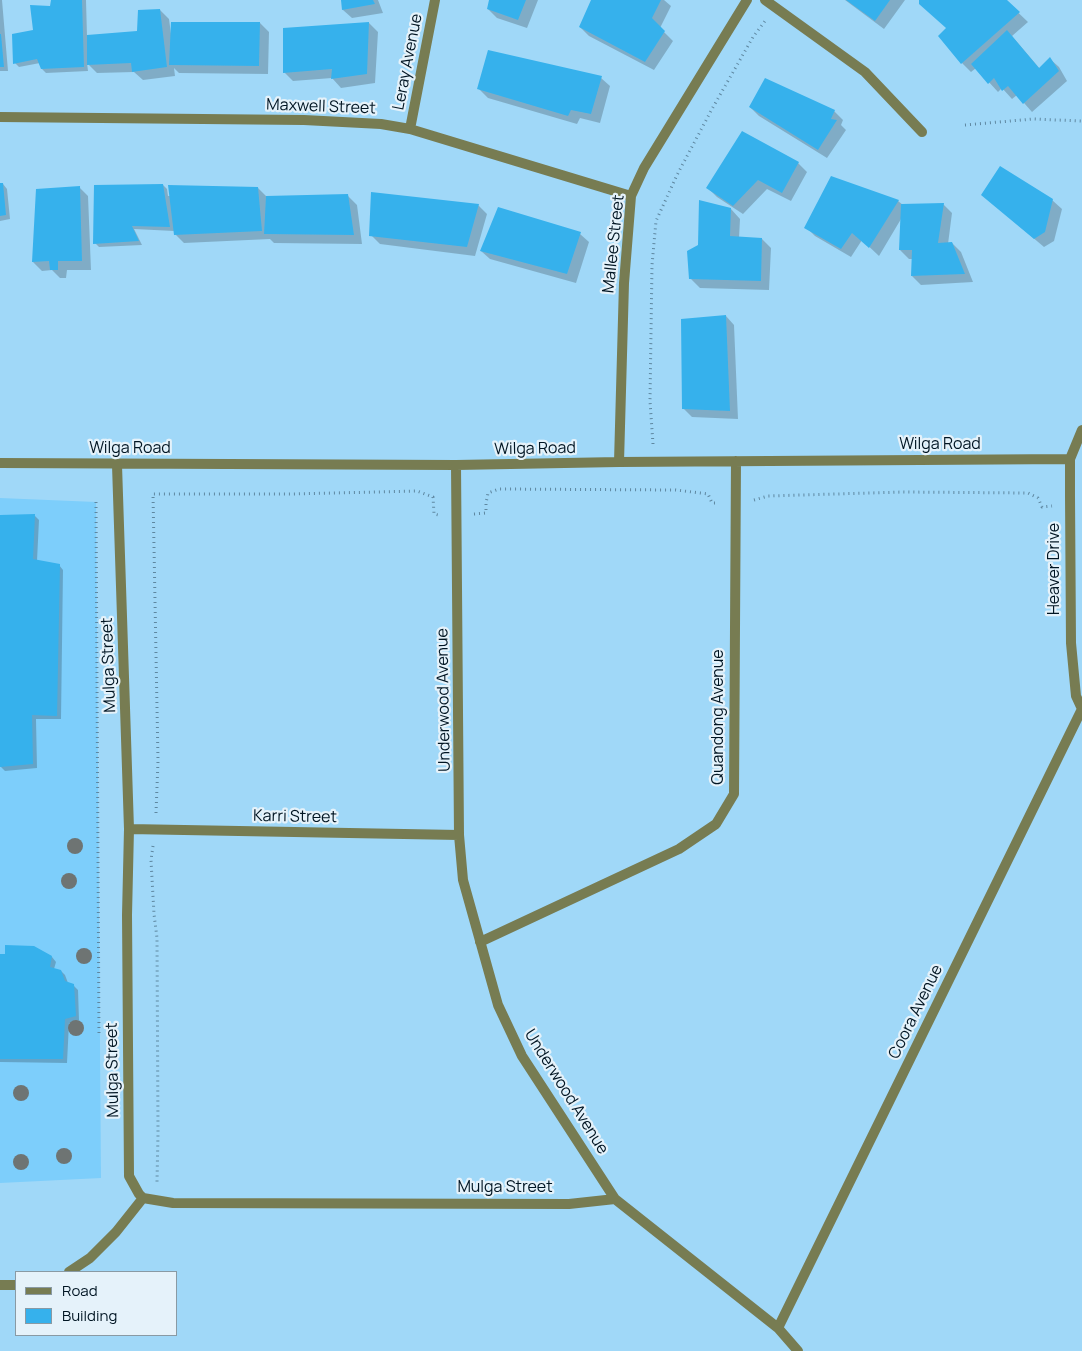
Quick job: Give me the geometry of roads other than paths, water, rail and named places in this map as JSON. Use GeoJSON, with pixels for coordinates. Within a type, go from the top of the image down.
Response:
{"type":"FeatureCollection","features":[{"type":"Feature","properties":{"kind":"street","name":"Leray Avenue"},"geometry":{"type":"LineString","coordinates":[[410,129],[435,0]]}},
{"type":"Feature","properties":{"kind":"street","name":"Mallee Street"},"geometry":{"type":"LineString","coordinates":[[619,462],[624,283],[631,196],[644,168],[747,0]]}},
{"type":"Feature","properties":{"kind":"street"},"geometry":{"type":"LineString","coordinates":[[766,0],[865,72],[922,132]]}},
{"type":"Feature","properties":{"kind":"street","name":"Maxwell Street"},"geometry":{"type":"LineString","coordinates":[[0,117],[314,120],[381,124],[410,129],[631,196]]}},
{"type":"Feature","properties":{"kind":"street","name":"Heaver Drive"},"geometry":{"type":"LineString","coordinates":[[1082,430],[1070,459],[1071,643],[1076,696],[1082,709]]}},
{"type":"Feature","properties":{"kind":"street","name":"Wilga Road"},"geometry":{"type":"LineString","coordinates":[[0,463],[456,465],[1070,459]]}},
{"type":"Feature","properties":{"kind":"street","name":"Quandong Avenue"},"geometry":{"type":"LineString","coordinates":[[480,942],[679,849],[716,824],[734,794],[736,462]]}},
{"type":"Feature","properties":{"kind":"street","name":"Mulga Street"},"geometry":{"type":"LineString","coordinates":[[117,465],[129,829],[127,915],[129,1176],[139,1194],[143,1198],[174,1203],[569,1204],[616,1199]]}},
{"type":"Feature","properties":{"kind":"street","name":"Underwood Avenue"},"geometry":{"type":"LineString","coordinates":[[456,465],[459,834],[463,880],[498,1005],[522,1056],[616,1199],[778,1328],[798,1351]]}},
{"type":"Feature","properties":{"kind":"street","name":"Coora Avenue"},"geometry":{"type":"LineString","coordinates":[[778,1328],[1082,709]]}},
{"type":"Feature","properties":{"kind":"street","name":"Karri Street"},"geometry":{"type":"LineString","coordinates":[[129,829],[459,834]]}},
{"type":"Feature","properties":{"kind":"street"},"geometry":{"type":"LineString","coordinates":[[71,1271],[90,1258],[116,1232],[143,1198]]}},
{"type":"Feature","properties":{"kind":"street"},"geometry":{"type":"LineString","coordinates":[[0,1285],[15,1285]]}}]}
